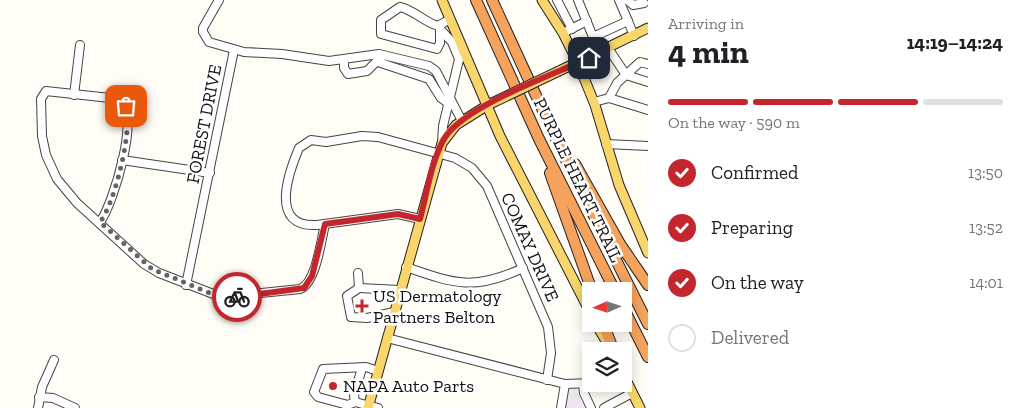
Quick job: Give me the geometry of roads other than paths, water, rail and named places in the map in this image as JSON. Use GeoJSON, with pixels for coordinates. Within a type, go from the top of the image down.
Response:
{"type":"FeatureCollection","features":[{"type":"Feature","properties":{"kind":"highway","name":"PURPLE HEART TRAIL"},"geometry":{"type":"LineString","coordinates":[[476,0],[539,139],[610,282]]}},
{"type":"Feature","properties":{"kind":"highway","name":"PURPLE HEART TRAIL"},"geometry":{"type":"LineString","coordinates":[[492,0],[648,324]]}},
{"type":"Feature","properties":{"kind":"highway"},"geometry":{"type":"LineString","coordinates":[[546,115],[620,244],[648,285]]}},
{"type":"Feature","properties":{"kind":"highway"},"geometry":{"type":"LineString","coordinates":[[539,139],[589,282]]}},
{"type":"Feature","properties":{"kind":"highway"},"geometry":{"type":"LineString","coordinates":[[632,325],[648,357]]}},
{"type":"Feature","properties":{"kind":"main road"},"geometry":{"type":"LineString","coordinates":[[442,0],[489,104],[511,160],[582,297]]}},
{"type":"Feature","properties":{"kind":"main road"},"geometry":{"type":"LineString","coordinates":[[544,1],[568,31],[578,63],[594,102],[622,192],[648,253]]}},
{"type":"Feature","properties":{"kind":"main road"},"geometry":{"type":"LineString","coordinates":[[371,407],[378,371],[442,143],[462,121],[489,104],[648,28]]}},
{"type":"Feature","properties":{"kind":"main road"},"geometry":{"type":"LineString","coordinates":[[632,393],[640,408]]}},
{"type":"Feature","properties":{"kind":"street"},"geometry":{"type":"LineString","coordinates":[[219,0],[205,22],[203,32],[209,42],[234,50]]}},
{"type":"Feature","properties":{"kind":"street"},"geometry":{"type":"LineString","coordinates":[[556,0],[568,31],[587,21]]}},
{"type":"Feature","properties":{"kind":"street"},"geometry":{"type":"LineString","coordinates":[[578,0],[593,37],[604,50],[626,75],[648,82]]}},
{"type":"Feature","properties":{"kind":"street"},"geometry":{"type":"LineString","coordinates":[[620,0],[634,36]]}},
{"type":"Feature","properties":{"kind":"street"},"geometry":{"type":"LineString","coordinates":[[627,0],[634,4],[645,1],[648,12]]}},
{"type":"Feature","properties":{"kind":"street"},"geometry":{"type":"LineString","coordinates":[[440,27],[440,43],[437,50],[384,36],[381,34],[380,27],[381,20],[400,7],[410,11],[427,22],[440,27],[452,42],[459,59]]}},
{"type":"Feature","properties":{"kind":"street"},"geometry":{"type":"LineString","coordinates":[[440,27],[450,19]]}},
{"type":"Feature","properties":{"kind":"street"},"geometry":{"type":"LineString","coordinates":[[593,37],[628,21]]}},
{"type":"Feature","properties":{"kind":"street"},"geometry":{"type":"LineString","coordinates":[[74,94],[80,45]]}},
{"type":"Feature","properties":{"kind":"street"},"geometry":{"type":"LineString","coordinates":[[442,143],[443,126],[462,47]]}},
{"type":"Feature","properties":{"kind":"street","name":"FOREST DRIVE"},"geometry":{"type":"LineString","coordinates":[[186,284],[234,50],[329,61],[344,60],[370,54],[380,58],[433,68],[462,121]]}},
{"type":"Feature","properties":{"kind":"street"},"geometry":{"type":"LineString","coordinates":[[344,60],[344,68],[348,74],[362,73],[380,58],[385,65],[429,79],[441,98],[449,100]]}},
{"type":"Feature","properties":{"kind":"street"},"geometry":{"type":"LineString","coordinates":[[609,98],[617,83],[640,62],[648,64]]}},
{"type":"Feature","properties":{"kind":"street"},"geometry":{"type":"LineString","coordinates":[[100,222],[108,210],[122,160],[128,121],[126,106],[122,100],[53,90],[44,92],[41,99],[41,123],[46,155],[63,188],[100,222],[152,269],[217,296],[228,298],[304,288],[312,276],[325,224]]}},
{"type":"Feature","properties":{"kind":"street"},"geometry":{"type":"LineString","coordinates":[[594,102],[609,98],[648,110]]}},
{"type":"Feature","properties":{"kind":"street","name":"COMAY DRIVE"},"geometry":{"type":"LineString","coordinates":[[420,219],[398,214],[325,224],[303,225],[291,216],[286,209],[285,199],[299,148],[305,141],[326,142],[370,136],[438,153],[464,162],[480,175],[487,186],[542,311],[551,340],[547,380]]}},
{"type":"Feature","properties":{"kind":"street"},"geometry":{"type":"LineString","coordinates":[[606,144],[648,146]]}},
{"type":"Feature","properties":{"kind":"street"},"geometry":{"type":"LineString","coordinates":[[122,160],[210,173]]}},
{"type":"Feature","properties":{"kind":"street"},"geometry":{"type":"LineString","coordinates":[[406,268],[436,278],[468,284],[486,282],[523,268]]}},
{"type":"Feature","properties":{"kind":"street"},"geometry":{"type":"LineString","coordinates":[[358,273],[359,288]]}},
{"type":"Feature","properties":{"kind":"street"},"geometry":{"type":"LineString","coordinates":[[394,312],[367,318],[351,316],[347,296],[359,288],[400,290]]}},
{"type":"Feature","properties":{"kind":"street"},"geometry":{"type":"LineString","coordinates":[[387,338],[547,380],[566,384],[582,384]]}},
{"type":"Feature","properties":{"kind":"street"},"geometry":{"type":"LineString","coordinates":[[38,408],[39,397],[54,360]]}},
{"type":"Feature","properties":{"kind":"street"},"geometry":{"type":"LineString","coordinates":[[355,402],[354,395],[362,368]]}},
{"type":"Feature","properties":{"kind":"street"},"geometry":{"type":"LineString","coordinates":[[371,407],[355,402],[348,405],[318,397],[314,392],[323,369],[362,368],[378,371]]}},
{"type":"Feature","properties":{"kind":"street"},"geometry":{"type":"LineString","coordinates":[[561,408],[566,384]]}},
{"type":"Feature","properties":{"kind":"street"},"geometry":{"type":"LineString","coordinates":[[585,392],[591,408]]}},
{"type":"Feature","properties":{"kind":"street"},"geometry":{"type":"LineString","coordinates":[[604,408],[632,393]]}},
{"type":"Feature","properties":{"kind":"street"},"geometry":{"type":"LineString","coordinates":[[39,397],[54,398],[75,408]]}},
{"type":"Feature","properties":{"kind":"place","name":"US Dermatology Partners Belton"},"geometry":{"type":"Point","coordinates":[362,306]}},
{"type":"Feature","properties":{"kind":"place","name":"NAPA Auto Parts"},"geometry":{"type":"Point","coordinates":[333,386]}}]}
